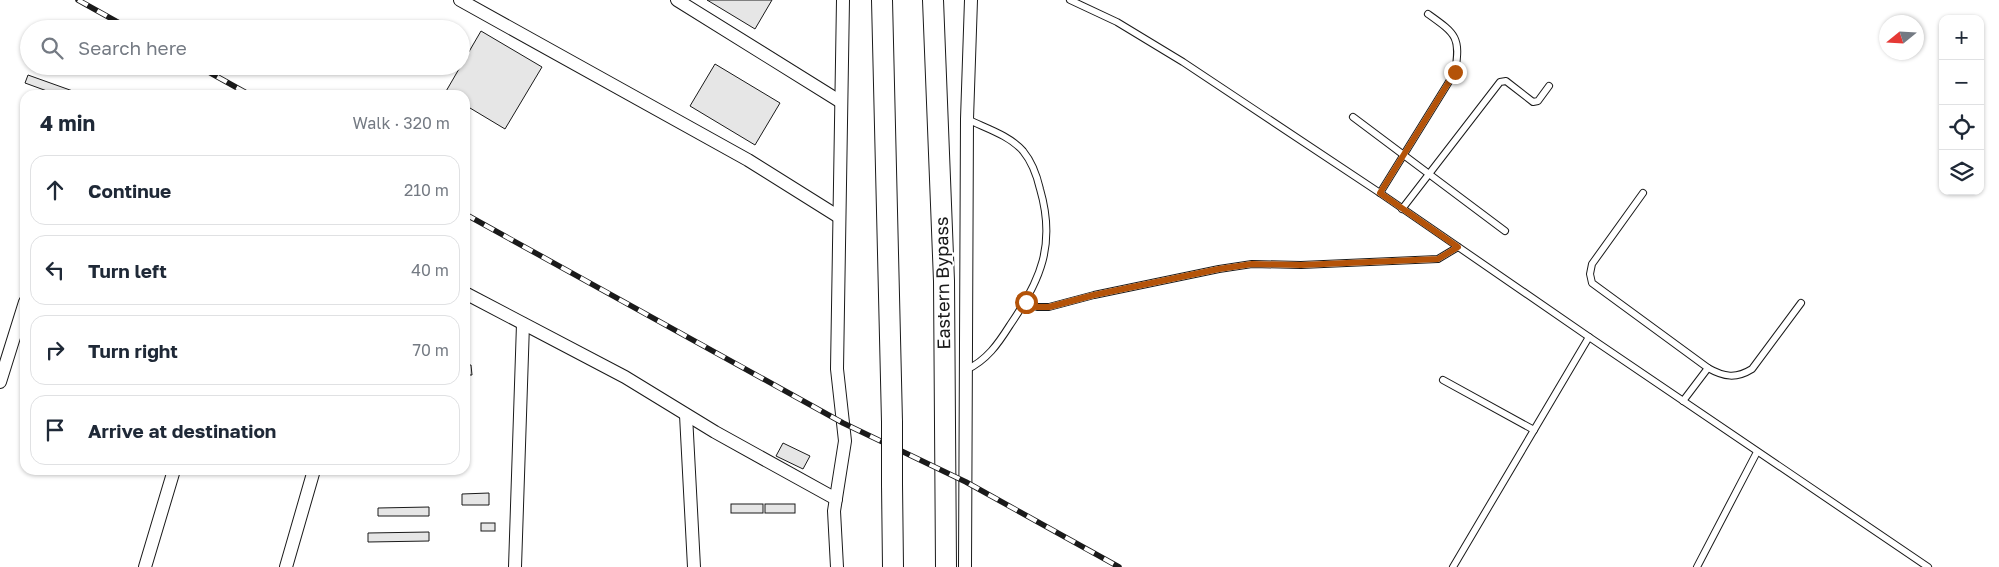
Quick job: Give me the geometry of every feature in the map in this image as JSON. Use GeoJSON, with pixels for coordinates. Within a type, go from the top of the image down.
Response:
{"type":"FeatureCollection","features":[{"type":"Feature","properties":{"kind":"main road"},"geometry":{"type":"LineString","coordinates":[[882,0],[892,422],[893,567]]}},
{"type":"Feature","properties":{"kind":"main road","name":"Eastern Bypass"},"geometry":{"type":"LineString","coordinates":[[933,0],[944,281],[946,567]]}},
{"type":"Feature","properties":{"kind":"street"},"geometry":{"type":"LineString","coordinates":[[460,0],[748,160],[839,216]]}},
{"type":"Feature","properties":{"kind":"street"},"geometry":{"type":"LineString","coordinates":[[677,0],[841,102]]}},
{"type":"Feature","properties":{"kind":"street"},"geometry":{"type":"LineString","coordinates":[[837,567],[834,511],[845,441],[837,369],[843,0]]}},
{"type":"Feature","properties":{"kind":"street"},"geometry":{"type":"LineString","coordinates":[[964,567],[967,119],[971,0]]}},
{"type":"Feature","properties":{"kind":"street"},"geometry":{"type":"LineString","coordinates":[[470,296],[625,377],[686,415],[836,500]]}},
{"type":"Feature","properties":{"kind":"street"},"geometry":{"type":"LineString","coordinates":[[0,382],[20,318]]}},
{"type":"Feature","properties":{"kind":"street"},"geometry":{"type":"LineString","coordinates":[[515,567],[523,324]]}},
{"type":"Feature","properties":{"kind":"street"},"geometry":{"type":"LineString","coordinates":[[686,415],[694,567]]}},
{"type":"Feature","properties":{"kind":"street"},"geometry":{"type":"LineString","coordinates":[[145,567],[173,475]]}},
{"type":"Feature","properties":{"kind":"street"},"geometry":{"type":"LineString","coordinates":[[286,567],[313,475]]}},
{"type":"Feature","properties":{"kind":"lane"},"geometry":{"type":"LineString","coordinates":[[1070,0],[1117,22],[1155,44],[1380,193],[1588,337],[1928,567]]}},
{"type":"Feature","properties":{"kind":"lane"},"geometry":{"type":"LineString","coordinates":[[1380,193],[1455,72],[1458,53],[1454,36],[1449,28],[1428,14]]}},
{"type":"Feature","properties":{"kind":"lane"},"geometry":{"type":"LineString","coordinates":[[1402,209],[1500,82],[1506,81],[1533,102],[1538,101],[1549,86]]}},
{"type":"Feature","properties":{"kind":"lane"},"geometry":{"type":"LineString","coordinates":[[1352,117],[1505,231]]}},
{"type":"Feature","properties":{"kind":"lane"},"geometry":{"type":"LineString","coordinates":[[966,370],[977,365],[993,351],[1026,302],[1038,275],[1047,244],[1047,222],[1037,177],[1022,150],[1005,138],[967,119]]}},
{"type":"Feature","properties":{"kind":"lane"},"geometry":{"type":"LineString","coordinates":[[1643,193],[1592,264],[1590,274],[1592,283],[1708,368],[1721,376],[1743,374],[1752,369],[1801,303]]}},
{"type":"Feature","properties":{"kind":"lane"},"geometry":{"type":"LineString","coordinates":[[1026,302],[1037,307],[1049,307],[1094,295],[1252,264],[1301,265],[1438,259],[1458,247]]}},
{"type":"Feature","properties":{"kind":"lane"},"geometry":{"type":"LineString","coordinates":[[1453,567],[1588,337]]}},
{"type":"Feature","properties":{"kind":"lane"},"geometry":{"type":"LineString","coordinates":[[1683,401],[1708,368]]}},
{"type":"Feature","properties":{"kind":"lane"},"geometry":{"type":"LineString","coordinates":[[1443,380],[1534,430]]}},
{"type":"Feature","properties":{"kind":"lane"},"geometry":{"type":"LineString","coordinates":[[1697,567],[1758,452]]}},
{"type":"Feature","properties":{"kind":"building"},"geometry":{"type":"Polygon","coordinates":[[[707,0],[772,0],[755,29],[707,0]]]}},
{"type":"Feature","properties":{"kind":"building"},"geometry":{"type":"Polygon","coordinates":[[[481,31],[542,67],[505,129],[470,108],[470,90],[447,90],[455,75],[470,75],[470,50],[481,31]]]}},
{"type":"Feature","properties":{"kind":"building"},"geometry":{"type":"Polygon","coordinates":[[[715,64],[780,103],[755,145],[690,106],[715,64]]]}},
{"type":"Feature","properties":{"kind":"building"},"geometry":{"type":"Polygon","coordinates":[[[28,75],[70,90],[44,90],[25,83],[28,75]]]}},
{"type":"Feature","properties":{"kind":"building"},"geometry":{"type":"Polygon","coordinates":[[[783,443],[810,456],[803,469],[776,456],[783,443]]]}},
{"type":"Feature","properties":{"kind":"building"},"geometry":{"type":"Polygon","coordinates":[[[489,493],[489,505],[462,505],[462,494],[489,493]]]}},
{"type":"Feature","properties":{"kind":"building"},"geometry":{"type":"Polygon","coordinates":[[[731,504],[763,504],[763,513],[731,513],[731,504]]]}},
{"type":"Feature","properties":{"kind":"building"},"geometry":{"type":"Polygon","coordinates":[[[765,504],[795,504],[795,513],[765,513],[765,504]]]}},
{"type":"Feature","properties":{"kind":"building"},"geometry":{"type":"Polygon","coordinates":[[[429,507],[429,516],[378,516],[378,508],[429,507]]]}},
{"type":"Feature","properties":{"kind":"building"},"geometry":{"type":"Polygon","coordinates":[[[481,523],[495,523],[495,531],[481,531],[481,523]]]}},
{"type":"Feature","properties":{"kind":"building"},"geometry":{"type":"Polygon","coordinates":[[[429,532],[429,541],[368,542],[368,533],[429,532]]]}},
{"type":"Feature","properties":{"kind":"railway"},"geometry":{"type":"LineString","coordinates":[[78,0],[114,20]]}},
{"type":"Feature","properties":{"kind":"railway"},"geometry":{"type":"LineString","coordinates":[[214,75],[241,90]]}},
{"type":"Feature","properties":{"kind":"railway"},"geometry":{"type":"LineString","coordinates":[[470,217],[843,423],[966,482],[1119,567]]}},
{"type":"Feature","properties":{"kind":"route"},"geometry":{"type":"LineString","coordinates":[[1026,302],[1037,307],[1049,307],[1094,295],[1252,264],[1301,265],[1438,259],[1445,256],[1458,247],[1380,193],[1455,72]]}}]}
